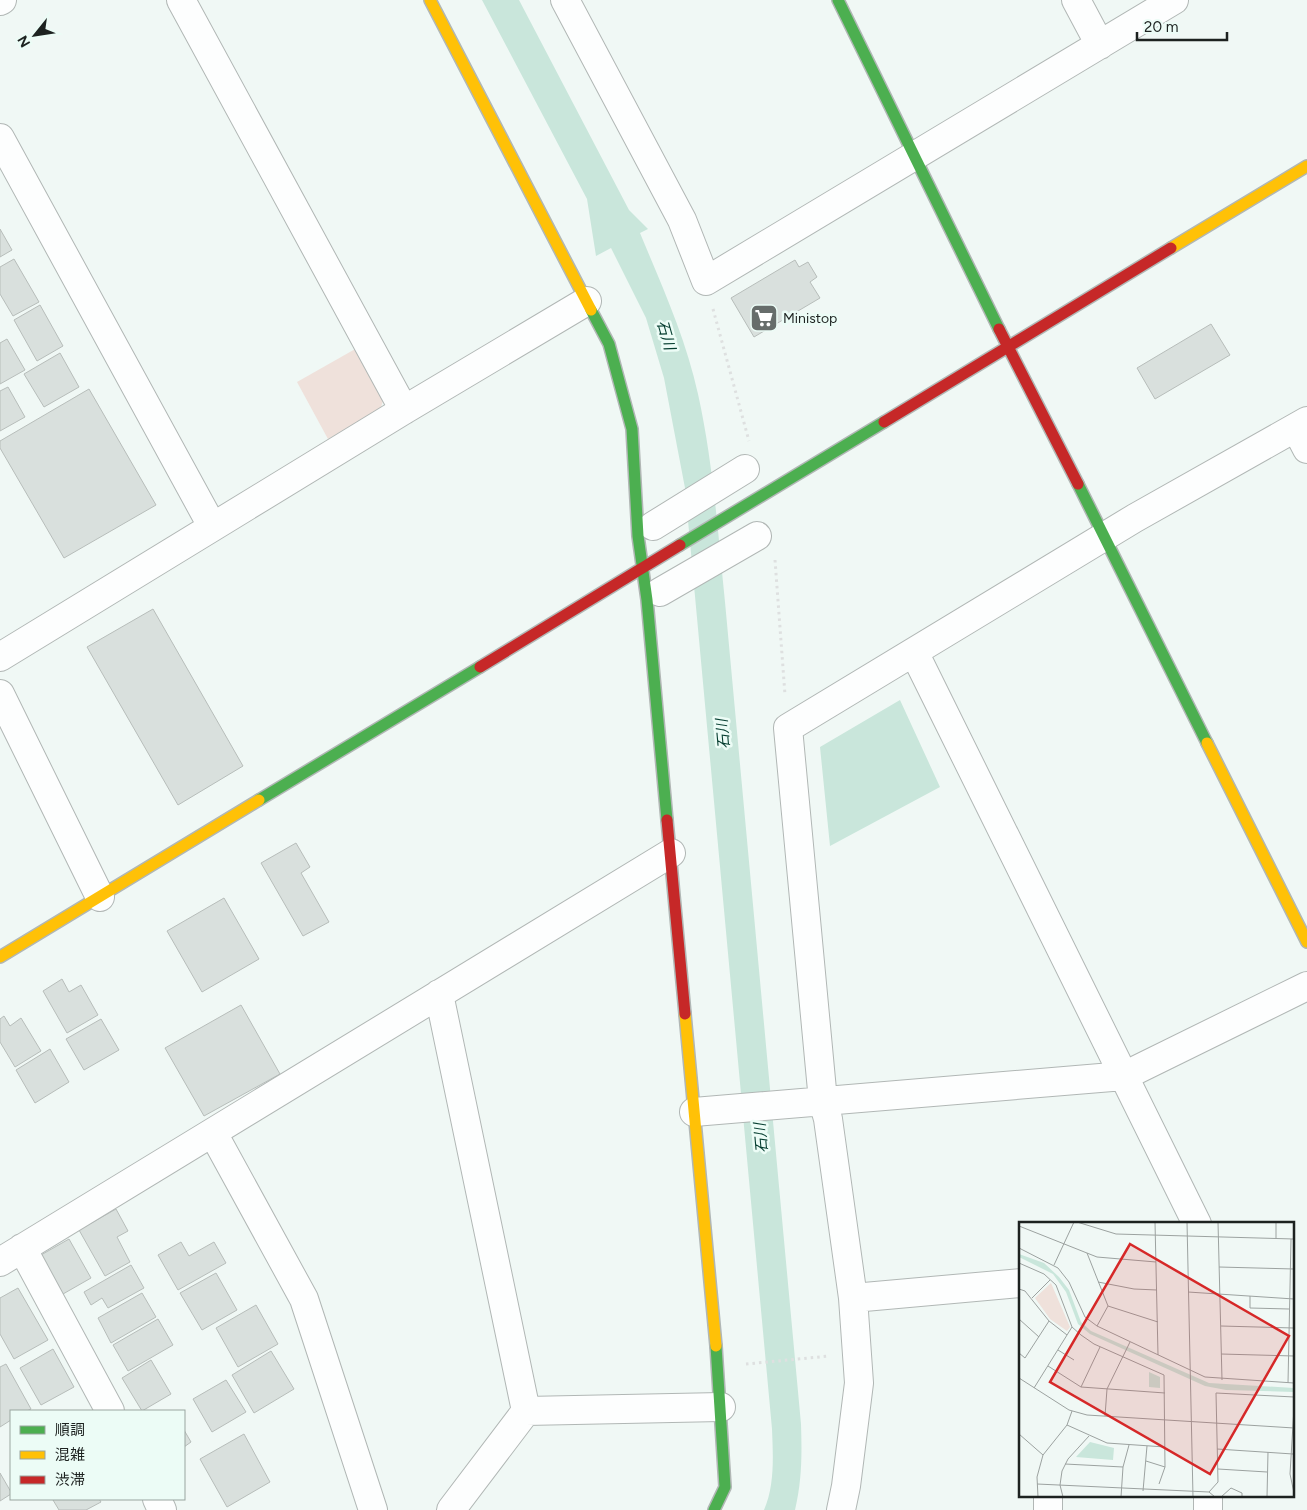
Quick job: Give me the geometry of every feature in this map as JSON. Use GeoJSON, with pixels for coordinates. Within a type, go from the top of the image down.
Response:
{"type":"FeatureCollection","features":[{"type":"Feature","properties":{"kind":"street"},"geometry":{"type":"LineString","coordinates":[[181,0],[404,410]]}},
{"type":"Feature","properties":{"kind":"street"},"geometry":{"type":"LineString","coordinates":[[430,0],[609,344],[632,429],[638,536],[647,600],[721,1407],[725,1487],[714,1510]]}},
{"type":"Feature","properties":{"kind":"street"},"geometry":{"type":"LineString","coordinates":[[565,0],[682,220],[706,281],[1174,0]]}},
{"type":"Feature","properties":{"kind":"street"},"geometry":{"type":"LineString","coordinates":[[838,0],[979,290],[1307,942]]}},
{"type":"Feature","properties":{"kind":"street"},"geometry":{"type":"LineString","coordinates":[[1076,0],[1100,45]]}},
{"type":"Feature","properties":{"kind":"street"},"geometry":{"type":"LineString","coordinates":[[0,138],[212,526]]}},
{"type":"Feature","properties":{"kind":"street"},"geometry":{"type":"LineString","coordinates":[[0,957],[1307,166]]}},
{"type":"Feature","properties":{"kind":"street"},"geometry":{"type":"LineString","coordinates":[[0,657],[212,526],[587,301]]}},
{"type":"Feature","properties":{"kind":"street"},"geometry":{"type":"LineString","coordinates":[[841,1510],[846,1486],[859,1383],[853,1298],[828,1119],[816,1102],[788,728],[1104,537],[1303,432]]}},
{"type":"Feature","properties":{"kind":"street"},"geometry":{"type":"LineString","coordinates":[[653,526],[747,456]]}},
{"type":"Feature","properties":{"kind":"street"},"geometry":{"type":"LineString","coordinates":[[660,592],[766,546]]}},
{"type":"Feature","properties":{"kind":"street"},"geometry":{"type":"LineString","coordinates":[[914,652],[1196,1222]]}},
{"type":"Feature","properties":{"kind":"street"},"geometry":{"type":"LineString","coordinates":[[0,694],[100,897]]}},
{"type":"Feature","properties":{"kind":"street"},"geometry":{"type":"LineString","coordinates":[[109,1410],[11,1255],[670,853]]}},
{"type":"Feature","properties":{"kind":"street"},"geometry":{"type":"LineString","coordinates":[[694,1112],[1124,1076],[1307,986]]}},
{"type":"Feature","properties":{"kind":"street"},"geometry":{"type":"LineString","coordinates":[[439,994],[526,1412],[452,1510]]}},
{"type":"Feature","properties":{"kind":"street"},"geometry":{"type":"LineString","coordinates":[[213,1132],[304,1299],[373,1510]]}},
{"type":"Feature","properties":{"kind":"street"},"geometry":{"type":"LineString","coordinates":[[853,1298],[1019,1284]]}},
{"type":"Feature","properties":{"kind":"street"},"geometry":{"type":"LineString","coordinates":[[526,1412],[721,1407]]}},
{"type":"Feature","properties":{"kind":"path"},"geometry":{"type":"LineString","coordinates":[[706,281],[747,456]]}},
{"type":"Feature","properties":{"kind":"path"},"geometry":{"type":"LineString","coordinates":[[766,546],[788,728]]}},
{"type":"Feature","properties":{"kind":"path"},"geometry":{"type":"LineString","coordinates":[[740,1364],[834,1356]]}},
{"type":"Feature","properties":{"kind":"shaded area"},"geometry":{"type":"Polygon","coordinates":[[[357,348],[384,398],[380,410],[328,439],[297,382],[357,348]]]}},
{"type":"Feature","properties":{"kind":"water","name":"石川"},"geometry":{"type":"Polygon","coordinates":[[[482,0],[519,0],[629,210],[648,229],[640,233],[680,333],[698,394],[708,445],[725,602],[801,1424],[801,1467],[795,1510],[764,1510],[772,1480],[772,1429],[685,488],[664,378],[646,318],[611,248],[596,256],[587,199],[482,0]]]}},
{"type":"Feature","properties":{"kind":"water"},"geometry":{"type":"Polygon","coordinates":[[[900,700],[940,787],[830,846],[820,747],[900,700]]]}},
{"type":"Feature","properties":{"kind":"building"},"geometry":{"type":"Polygon","coordinates":[[[0,229],[12,250],[0,257],[0,229]]]}},
{"type":"Feature","properties":{"kind":"building"},"geometry":{"type":"Polygon","coordinates":[[[14,259],[39,302],[13,316],[0,294],[0,267],[14,259]]]}},
{"type":"Feature","properties":{"kind":"building","name":"Ministop"},"geometry":{"type":"Polygon","coordinates":[[[795,260],[799,267],[808,262],[817,277],[810,282],[820,298],[754,337],[731,298],[795,260]]]}},
{"type":"Feature","properties":{"kind":"building"},"geometry":{"type":"Polygon","coordinates":[[[40,305],[63,346],[37,361],[14,320],[40,305]]]}},
{"type":"Feature","properties":{"kind":"building"},"geometry":{"type":"Polygon","coordinates":[[[1211,324],[1230,355],[1155,399],[1137,368],[1211,324]]]}},
{"type":"Feature","properties":{"kind":"building"},"geometry":{"type":"Polygon","coordinates":[[[7,339],[25,370],[0,384],[0,343],[7,339]]]}},
{"type":"Feature","properties":{"kind":"building"},"geometry":{"type":"Polygon","coordinates":[[[60,353],[79,387],[44,407],[24,374],[60,353]]]}},
{"type":"Feature","properties":{"kind":"building"},"geometry":{"type":"Polygon","coordinates":[[[8,387],[25,417],[0,431],[0,391],[8,387]]]}},
{"type":"Feature","properties":{"kind":"building"},"geometry":{"type":"Polygon","coordinates":[[[89,389],[156,505],[64,558],[0,448],[0,441],[89,389]]]}},
{"type":"Feature","properties":{"kind":"building"},"geometry":{"type":"Polygon","coordinates":[[[153,609],[243,766],[178,805],[87,647],[153,609]]]}},
{"type":"Feature","properties":{"kind":"building"},"geometry":{"type":"Polygon","coordinates":[[[296,843],[310,867],[301,873],[329,922],[303,936],[261,863],[296,843]]]}},
{"type":"Feature","properties":{"kind":"building"},"geometry":{"type":"Polygon","coordinates":[[[224,898],[259,959],[202,992],[167,931],[224,898]]]}},
{"type":"Feature","properties":{"kind":"building"},"geometry":{"type":"Polygon","coordinates":[[[62,979],[69,992],[81,985],[98,1015],[67,1033],[43,991],[62,979]]]}},
{"type":"Feature","properties":{"kind":"building"},"geometry":{"type":"Polygon","coordinates":[[[241,1005],[280,1074],[204,1116],[165,1048],[241,1005]]]}},
{"type":"Feature","properties":{"kind":"building"},"geometry":{"type":"Polygon","coordinates":[[[4,1016],[10,1026],[21,1018],[41,1051],[15,1067],[0,1042],[0,1019],[4,1016]]]}},
{"type":"Feature","properties":{"kind":"building"},"geometry":{"type":"Polygon","coordinates":[[[101,1019],[119,1050],[84,1070],[66,1039],[101,1019]]]}},
{"type":"Feature","properties":{"kind":"building"},"geometry":{"type":"Polygon","coordinates":[[[50,1049],[69,1082],[35,1103],[16,1070],[50,1049]]]}},
{"type":"Feature","properties":{"kind":"building"},"geometry":{"type":"Polygon","coordinates":[[[116,1209],[128,1231],[117,1237],[130,1262],[105,1276],[79,1230],[116,1209]]]}},
{"type":"Feature","properties":{"kind":"building"},"geometry":{"type":"Polygon","coordinates":[[[69,1239],[91,1278],[63,1294],[41,1255],[69,1239]]]}},
{"type":"Feature","properties":{"kind":"building"},"geometry":{"type":"Polygon","coordinates":[[[181,1242],[189,1256],[214,1242],[226,1263],[178,1290],[158,1255],[181,1242]]]}},
{"type":"Feature","properties":{"kind":"building"},"geometry":{"type":"Polygon","coordinates":[[[131,1265],[144,1288],[108,1308],[102,1298],[91,1305],[84,1292],[131,1265]]]}},
{"type":"Feature","properties":{"kind":"building"},"geometry":{"type":"Polygon","coordinates":[[[216,1273],[237,1310],[202,1330],[180,1293],[216,1273]]]}},
{"type":"Feature","properties":{"kind":"building"},"geometry":{"type":"Polygon","coordinates":[[[18,1288],[48,1340],[14,1359],[0,1334],[0,1298],[18,1288]]]}},
{"type":"Feature","properties":{"kind":"building"},"geometry":{"type":"Polygon","coordinates":[[[142,1293],[156,1317],[111,1343],[98,1318],[142,1293]]]}},
{"type":"Feature","properties":{"kind":"building"},"geometry":{"type":"Polygon","coordinates":[[[256,1305],[278,1344],[238,1367],[216,1328],[256,1305]]]}},
{"type":"Feature","properties":{"kind":"building"},"geometry":{"type":"Polygon","coordinates":[[[158,1319],[173,1345],[128,1371],[113,1345],[158,1319]]]}},
{"type":"Feature","properties":{"kind":"building"},"geometry":{"type":"Polygon","coordinates":[[[53,1349],[74,1387],[41,1405],[20,1368],[53,1349]]]}},
{"type":"Feature","properties":{"kind":"building"},"geometry":{"type":"Polygon","coordinates":[[[271,1351],[294,1389],[254,1413],[232,1375],[271,1351]]]}},
{"type":"Feature","properties":{"kind":"building"},"geometry":{"type":"Polygon","coordinates":[[[151,1360],[171,1394],[141,1410],[122,1378],[151,1360]]]}},
{"type":"Feature","properties":{"kind":"building"},"geometry":{"type":"Polygon","coordinates":[[[6,1364],[31,1409],[10,1410],[10,1421],[0,1427],[0,1367],[6,1364]]]}},
{"type":"Feature","properties":{"kind":"building"},"geometry":{"type":"Polygon","coordinates":[[[226,1380],[246,1412],[212,1432],[193,1399],[226,1380]]]}},
{"type":"Feature","properties":{"kind":"building"},"geometry":{"type":"Polygon","coordinates":[[[185,1432],[191,1442],[185,1446],[185,1432]]]}},
{"type":"Feature","properties":{"kind":"building"},"geometry":{"type":"Polygon","coordinates":[[[244,1434],[270,1482],[227,1507],[200,1459],[244,1434]]]}},
{"type":"Feature","properties":{"kind":"building"},"geometry":{"type":"Polygon","coordinates":[[[0,1473],[10,1490],[10,1495],[0,1501],[0,1473]]]}},
{"type":"Feature","properties":{"kind":"building"},"geometry":{"type":"Polygon","coordinates":[[[53,1500],[100,1500],[101,1502],[86,1510],[59,1510],[53,1500]]]}},
{"type":"Feature","properties":{"kind":"traffic: fast"},"geometry":{"type":"LineString","coordinates":[[838,0],[999,329]]}},
{"type":"Feature","properties":{"kind":"traffic: fast"},"geometry":{"type":"LineString","coordinates":[[591,310],[609,344],[632,429],[638,536],[647,600],[667,820]]}},
{"type":"Feature","properties":{"kind":"traffic: fast"},"geometry":{"type":"LineString","coordinates":[[680,545],[884,422]]}},
{"type":"Feature","properties":{"kind":"traffic: fast"},"geometry":{"type":"LineString","coordinates":[[1078,484],[1207,743]]}},
{"type":"Feature","properties":{"kind":"traffic: fast"},"geometry":{"type":"LineString","coordinates":[[259,800],[480,667]]}},
{"type":"Feature","properties":{"kind":"traffic: fast"},"geometry":{"type":"LineString","coordinates":[[714,1510],[725,1487],[716,1346]]}},
{"type":"Feature","properties":{"kind":"traffic: slow"},"geometry":{"type":"LineString","coordinates":[[430,0],[591,310]]}},
{"type":"Feature","properties":{"kind":"traffic: slow"},"geometry":{"type":"LineString","coordinates":[[1171,248],[1307,166]]}},
{"type":"Feature","properties":{"kind":"traffic: slow"},"geometry":{"type":"LineString","coordinates":[[1207,743],[1307,942]]}},
{"type":"Feature","properties":{"kind":"traffic: slow"},"geometry":{"type":"LineString","coordinates":[[0,957],[259,800]]}},
{"type":"Feature","properties":{"kind":"traffic: slow"},"geometry":{"type":"LineString","coordinates":[[685,1014],[716,1346]]}},
{"type":"Feature","properties":{"kind":"traffic: jam"},"geometry":{"type":"LineString","coordinates":[[884,422],[1171,248]]}},
{"type":"Feature","properties":{"kind":"traffic: jam"},"geometry":{"type":"LineString","coordinates":[[999,329],[1078,484]]}},
{"type":"Feature","properties":{"kind":"traffic: jam"},"geometry":{"type":"LineString","coordinates":[[480,667],[680,545]]}},
{"type":"Feature","properties":{"kind":"traffic: jam"},"geometry":{"type":"LineString","coordinates":[[667,820],[685,1014]]}},
{"type":"Feature","properties":{"kind":"place","name":"Ministop"},"geometry":{"type":"Point","coordinates":[764,318]}}]}
